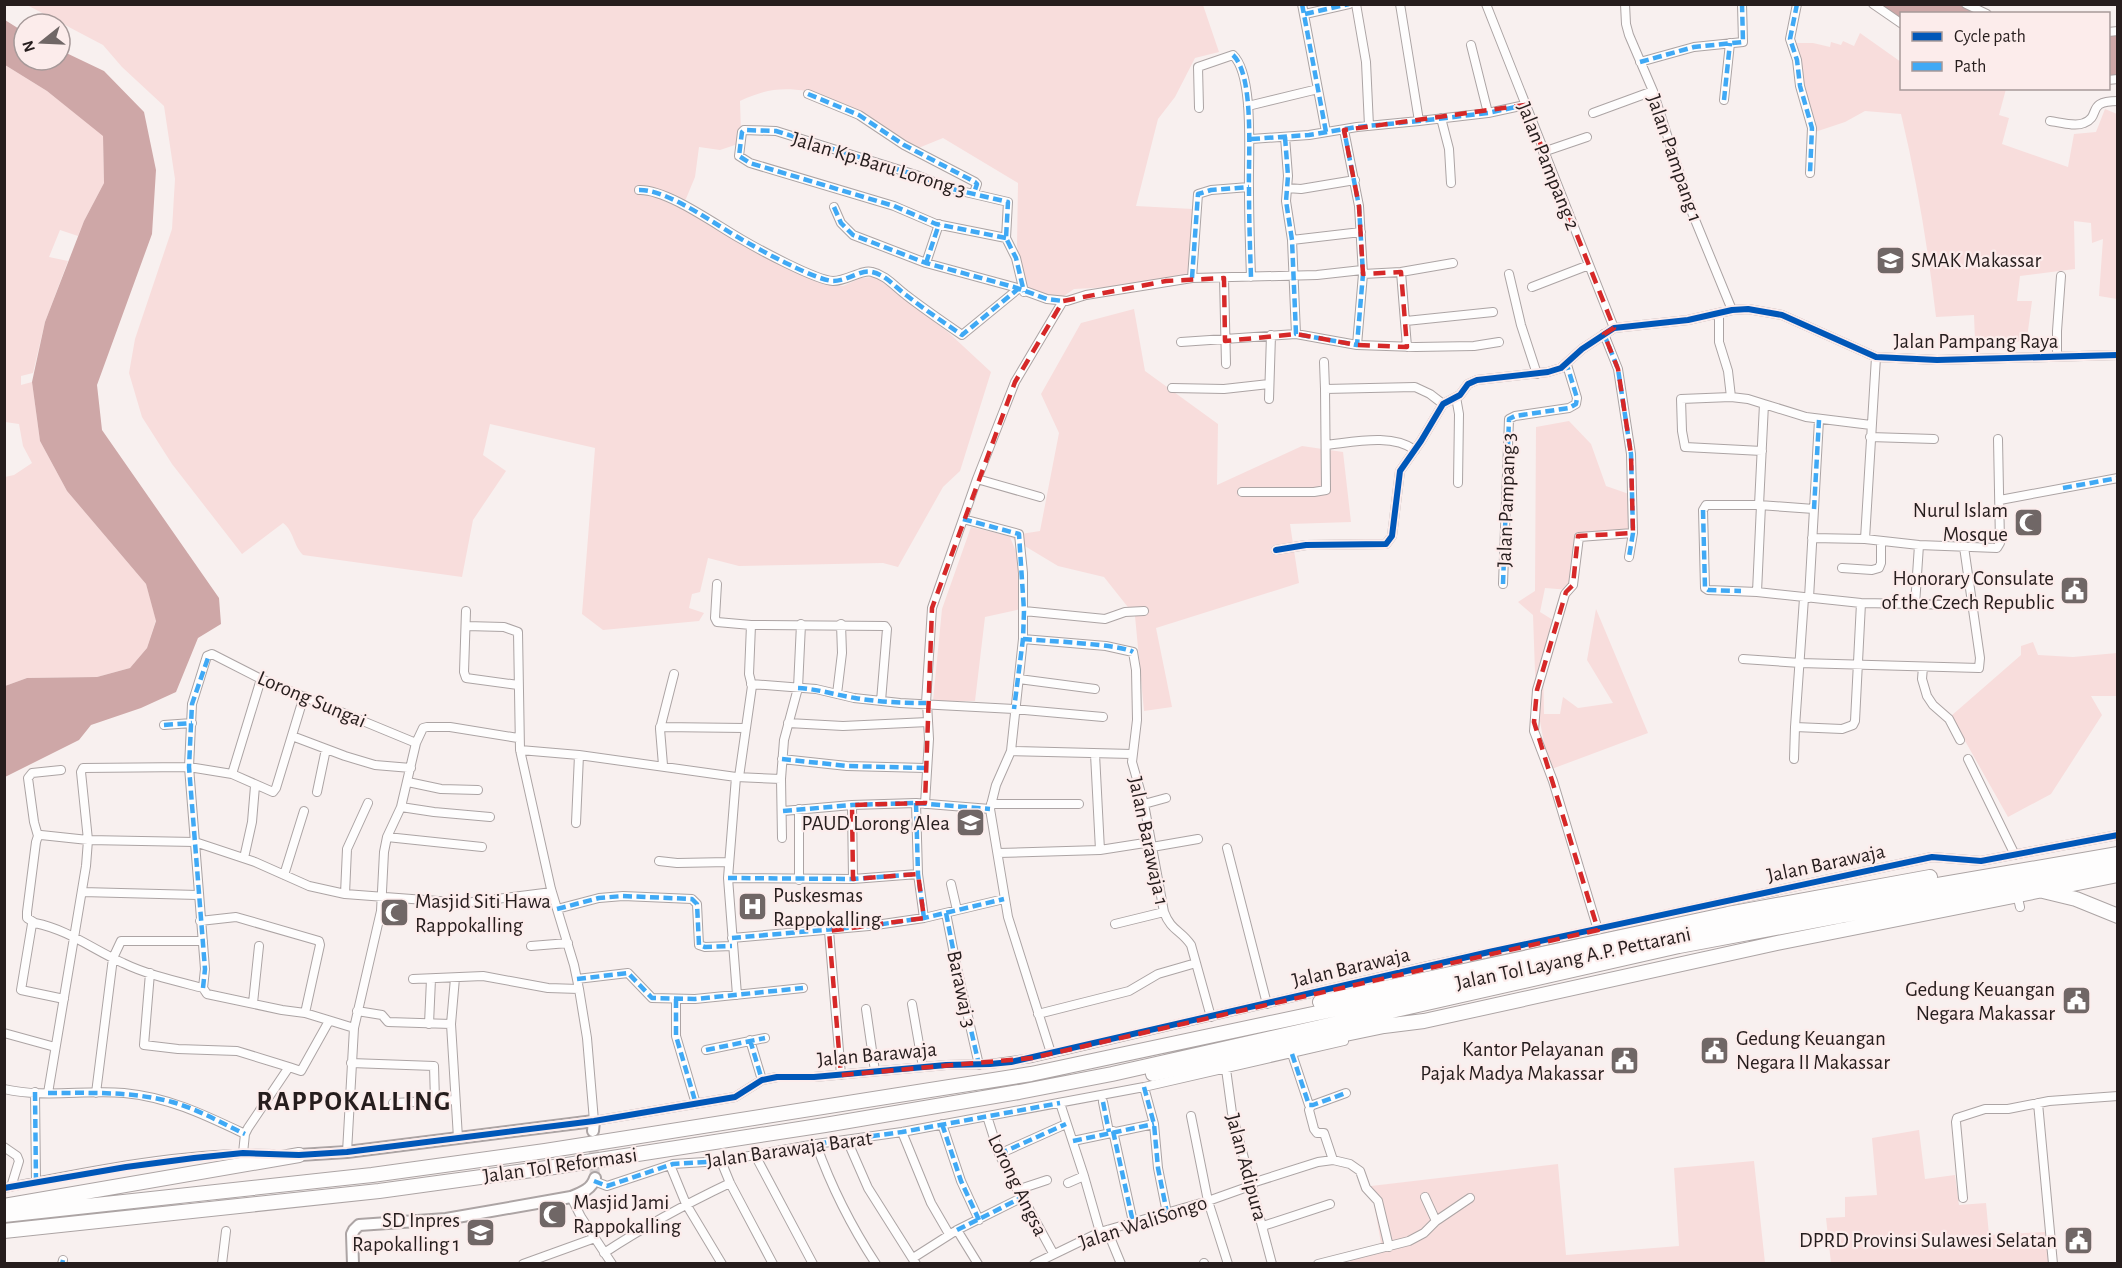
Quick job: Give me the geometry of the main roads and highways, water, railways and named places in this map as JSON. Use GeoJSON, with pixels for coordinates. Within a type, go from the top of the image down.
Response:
{"type":"FeatureCollection","features":[{"type":"Feature","properties":{"kind":"highway"},"geometry":{"type":"LineString","coordinates":[[1142,1050],[1340,997],[1563,949],[1844,892],[2118,845]]}},
{"type":"Feature","properties":{"kind":"highway","name":"Jalan Tol Layang A.P. Pettarani"},"geometry":{"type":"LineString","coordinates":[[1031,1074],[1728,926],[1932,886],[2118,854]]}},
{"type":"Feature","properties":{"kind":"highway","name":"Jalan Tol Layang A.P. Pettarani"},"geometry":{"type":"LineString","coordinates":[[1112,1074],[1679,946],[2118,864]]}},
{"type":"Feature","properties":{"kind":"highway"},"geometry":{"type":"LineString","coordinates":[[1019,1092],[1121,1080],[1384,1026],[1424,1021],[1777,943],[2018,900],[2038,890],[2118,875]]}},
{"type":"Feature","properties":{"kind":"highway"},"geometry":{"type":"LineString","coordinates":[[2038,890],[2076,899],[2118,915]]}},
{"type":"Feature","properties":{"kind":"highway","name":"Jalan Tol Reformasi"},"geometry":{"type":"LineString","coordinates":[[4,1215],[372,1175],[545,1152],[1031,1074]]}},
{"type":"Feature","properties":{"kind":"highway","name":"Jalan Tol Reformasi"},"geometry":{"type":"LineString","coordinates":[[4,1231],[402,1188],[801,1128],[1019,1092],[1112,1074]]}},
{"type":"Feature","properties":{"kind":"highway"},"geometry":{"type":"LineString","coordinates":[[4,1206],[299,1155]]}},
{"type":"Feature","properties":{"kind":"tunnel"},"geometry":{"type":"LineString","coordinates":[[593,1136],[595,1178]]}},
{"type":"Feature","properties":{"kind":"place","name":"SMAK Makassar"},"geometry":{"type":"Point","coordinates":[1890,260]}},
{"type":"Feature","properties":{"kind":"place","name":"Nurul Islam Mosque"},"geometry":{"type":"Point","coordinates":[2029,522]}},
{"type":"Feature","properties":{"kind":"place","name":"Honorary Consulate of the Czech Republic"},"geometry":{"type":"Point","coordinates":[2075,590]}},
{"type":"Feature","properties":{"kind":"place","name":"PAUD Lorong Alea"},"geometry":{"type":"Point","coordinates":[971,823]}},
{"type":"Feature","properties":{"kind":"place","name":"Puskesmas Rappokalling"},"geometry":{"type":"Point","coordinates":[752,907]}},
{"type":"Feature","properties":{"kind":"place","name":"Masjid Siti Hawa Rappokalling"},"geometry":{"type":"Point","coordinates":[394,913]}},
{"type":"Feature","properties":{"kind":"place","name":"Gedung Keuangan Negara Makassar"},"geometry":{"type":"Point","coordinates":[2076,1001]}},
{"type":"Feature","properties":{"kind":"place","name":"Gedung Keuangan Negara II Makassar"},"geometry":{"type":"Point","coordinates":[1715,1050]}},
{"type":"Feature","properties":{"kind":"place","name":"Kantor Pelayanan Pajak Madya Makassar"},"geometry":{"type":"Point","coordinates":[1625,1061]}},
{"type":"Feature","properties":{"kind":"place","name":"Masjid Jami Rappokalling"},"geometry":{"type":"Point","coordinates":[552,1214]}},
{"type":"Feature","properties":{"kind":"place","name":"SD Inpres Rapokalling 1"},"geometry":{"type":"Point","coordinates":[481,1232]}},
{"type":"Feature","properties":{"kind":"place","name":"DPRD Provinsi Sulawesi Selatan"},"geometry":{"type":"Point","coordinates":[2078,1240]}},
{"type":"Feature","properties":{"kind":"district","name":"RAPPOKALLING"},"geometry":{"type":"Point","coordinates":[354,1101]}}]}
